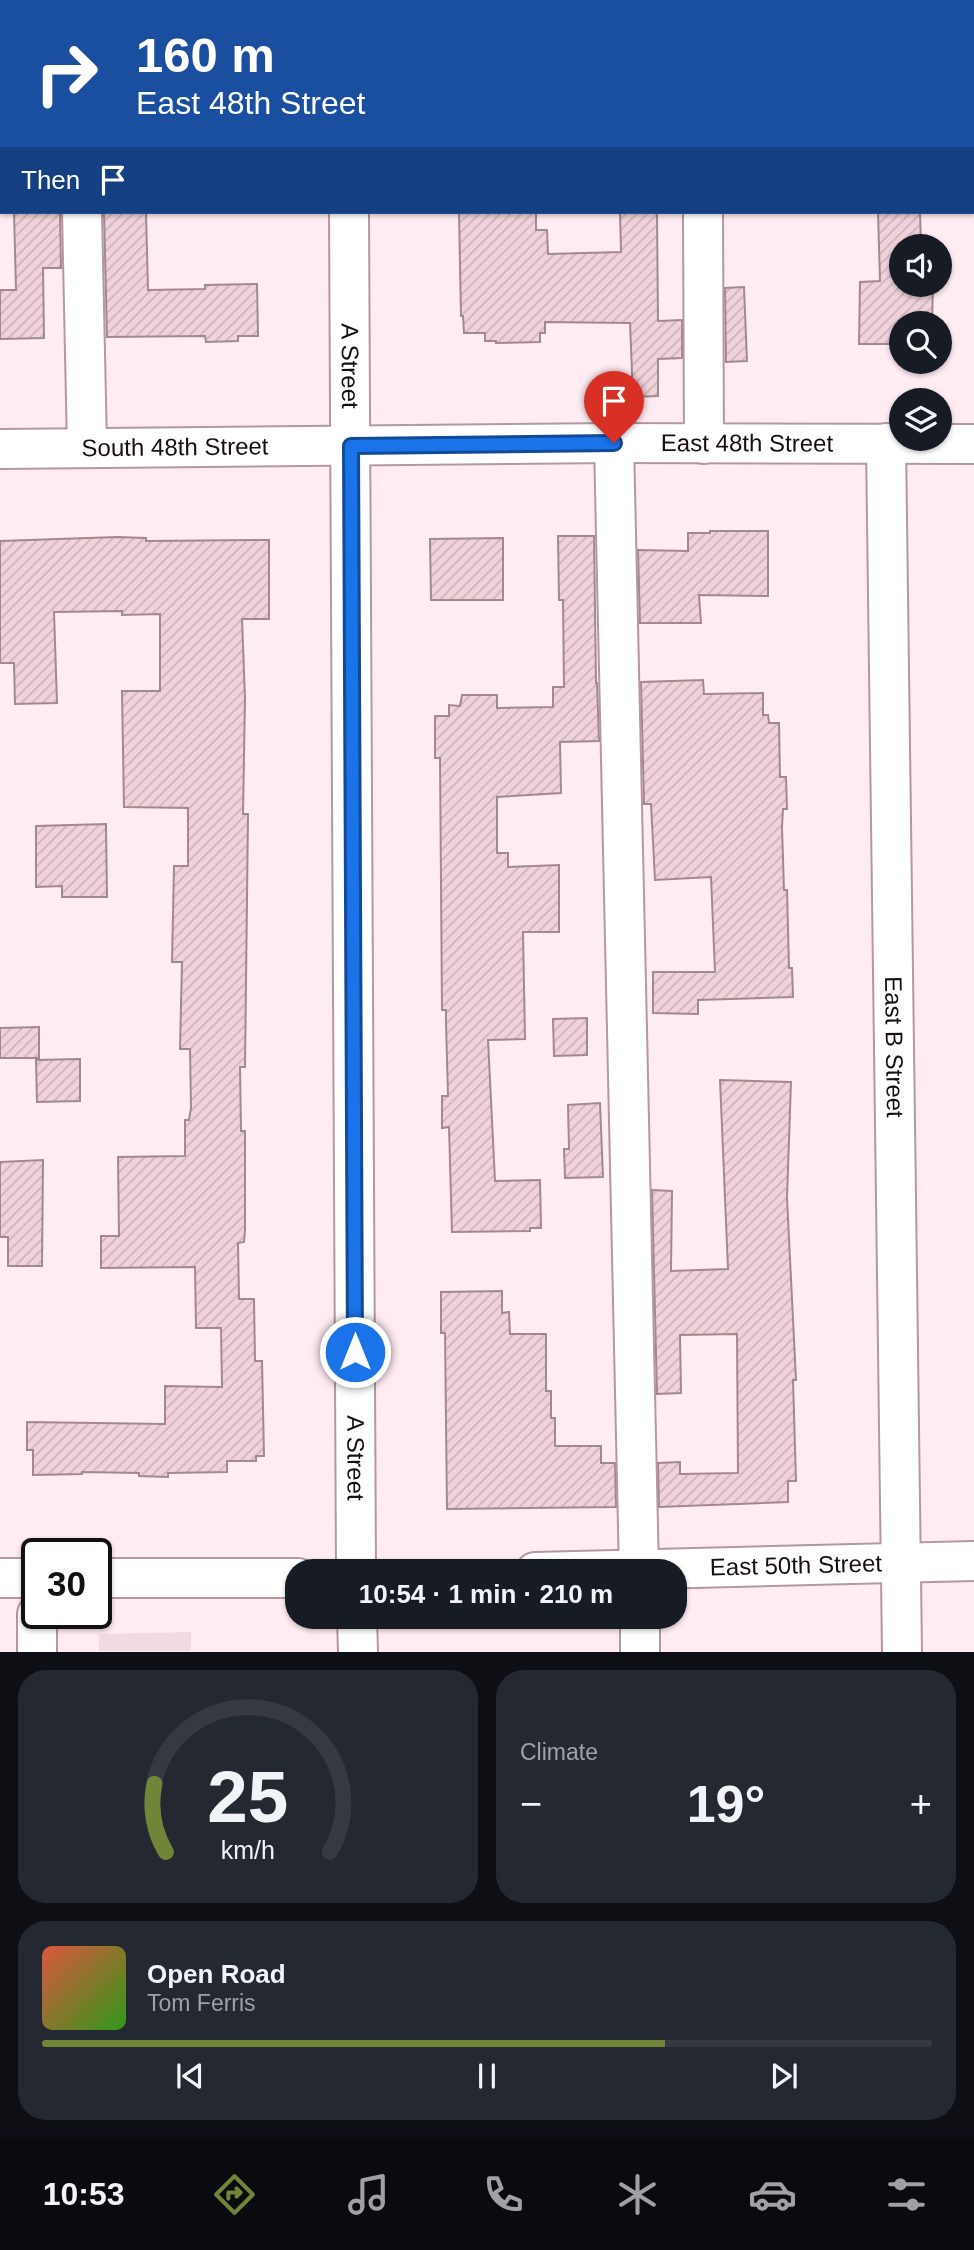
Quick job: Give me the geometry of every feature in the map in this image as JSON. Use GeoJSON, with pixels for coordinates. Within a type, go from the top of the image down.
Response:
{"type":"FeatureCollection","features":[{"type":"Feature","properties":{"kind":"street"},"geometry":{"type":"LineString","coordinates":[[82,214],[87,447]]}},
{"type":"Feature","properties":{"kind":"street","name":"A Street"},"geometry":{"type":"LineString","coordinates":[[349,214],[356,1559]]}},
{"type":"Feature","properties":{"kind":"street"},"geometry":{"type":"LineString","coordinates":[[704,214],[704,444]]}},
{"type":"Feature","properties":{"kind":"street"},"geometry":{"type":"LineString","coordinates":[[614,443],[639,1559]]}},
{"type":"Feature","properties":{"kind":"street","name":"East B Street"},"geometry":{"type":"LineString","coordinates":[[886,443],[902,1651]]}},
{"type":"Feature","properties":{"kind":"street","name":"East 48th Street"},"geometry":{"type":"LineString","coordinates":[[351,446],[974,443]]}},
{"type":"Feature","properties":{"kind":"street","name":"South 48th Street"},"geometry":{"type":"LineString","coordinates":[[0,449],[351,446]]}},
{"type":"Feature","properties":{"kind":"street","name":"East 50th Street"},"geometry":{"type":"LineString","coordinates":[[687,1568],[974,1560]]}},
{"type":"Feature","properties":{"kind":"street"},"geometry":{"type":"LineString","coordinates":[[0,1578],[21,1578]]}},
{"type":"Feature","properties":{"kind":"street"},"geometry":{"type":"LineString","coordinates":[[112,1578],[285,1578]]}},
{"type":"Feature","properties":{"kind":"street"},"geometry":{"type":"LineString","coordinates":[[357,1629],[358,1651]]}},
{"type":"Feature","properties":{"kind":"street"},"geometry":{"type":"LineString","coordinates":[[639,1629],[640,1651]]}},
{"type":"Feature","properties":{"kind":"shaded area"},"geometry":{"type":"Polygon","coordinates":[[[191,1632],[191,1651],[99,1651],[99,1634],[191,1632]]]}},
{"type":"Feature","properties":{"kind":"building"},"geometry":{"type":"Polygon","coordinates":[[[14,214],[60,214],[61,268],[43,268],[44,338],[0,339],[0,290],[16,290],[14,214]]]}},
{"type":"Feature","properties":{"kind":"building"},"geometry":{"type":"Polygon","coordinates":[[[104,214],[146,214],[148,290],[205,289],[205,285],[257,284],[258,336],[238,336],[238,341],[206,342],[205,336],[107,337],[104,214]]]}},
{"type":"Feature","properties":{"kind":"building"},"geometry":{"type":"Polygon","coordinates":[[[459,214],[536,214],[536,230],[547,230],[548,254],[621,252],[620,214],[657,214],[658,321],[682,320],[682,358],[658,359],[658,396],[633,397],[630,323],[545,322],[545,333],[540,333],[540,342],[496,343],[485,341],[485,333],[464,333],[461,316],[459,214]]]}},
{"type":"Feature","properties":{"kind":"building"},"geometry":{"type":"Polygon","coordinates":[[[878,214],[920,214],[921,234],[889,234],[889,297],[933,297],[932,311],[889,311],[889,344],[859,344],[860,282],[880,281],[878,214]]]}},
{"type":"Feature","properties":{"kind":"building"},"geometry":{"type":"Polygon","coordinates":[[[744,287],[747,361],[726,362],[725,288],[744,287]]]}},
{"type":"Feature","properties":{"kind":"building"},"geometry":{"type":"Polygon","coordinates":[[[768,531],[768,596],[699,595],[701,623],[640,623],[638,550],[688,551],[688,533],[768,531]]]}},
{"type":"Feature","properties":{"kind":"building"},"geometry":{"type":"Polygon","coordinates":[[[558,536],[594,536],[599,741],[560,742],[561,793],[497,797],[497,853],[508,853],[508,867],[559,865],[559,932],[523,932],[525,1039],[488,1040],[495,1181],[540,1180],[541,1228],[530,1228],[530,1231],[452,1232],[449,1127],[442,1128],[442,1096],[448,1096],[446,1010],[442,1010],[440,758],[435,758],[435,716],[449,716],[449,705],[460,706],[462,695],[497,695],[497,708],[553,707],[553,687],[564,687],[563,600],[559,600],[558,536]]]}},
{"type":"Feature","properties":{"kind":"building"},"geometry":{"type":"Polygon","coordinates":[[[146,538],[146,541],[269,540],[269,619],[242,619],[245,698],[243,814],[248,814],[245,1067],[240,1067],[241,1131],[245,1131],[245,1230],[244,1242],[238,1243],[239,1299],[254,1299],[255,1361],[262,1361],[264,1456],[256,1456],[256,1461],[227,1461],[227,1472],[168,1473],[168,1477],[139,1476],[139,1473],[82,1472],[33,1475],[33,1450],[27,1450],[27,1422],[165,1424],[165,1386],[222,1387],[221,1328],[196,1328],[195,1267],[101,1268],[101,1236],[119,1236],[118,1157],[185,1156],[185,1120],[189,1120],[191,1108],[190,1049],[180,1049],[182,962],[172,962],[174,866],[188,866],[188,808],[124,807],[122,691],[160,691],[160,614],[122,615],[122,611],[54,612],[57,703],[15,704],[14,663],[0,663],[0,541],[146,538]]]}},
{"type":"Feature","properties":{"kind":"building"},"geometry":{"type":"Polygon","coordinates":[[[503,538],[503,600],[431,600],[430,539],[503,538]]]}},
{"type":"Feature","properties":{"kind":"building"},"geometry":{"type":"Polygon","coordinates":[[[703,680],[704,694],[763,693],[763,715],[768,715],[769,723],[779,723],[780,777],[786,777],[787,809],[783,809],[782,827],[784,890],[787,890],[789,968],[792,968],[793,997],[698,1000],[698,1014],[653,1013],[653,972],[715,972],[711,877],[655,880],[651,804],[644,804],[641,682],[703,680]]]}},
{"type":"Feature","properties":{"kind":"building"},"geometry":{"type":"Polygon","coordinates":[[[106,824],[107,897],[62,897],[62,886],[36,887],[36,826],[106,824]]]}},
{"type":"Feature","properties":{"kind":"building"},"geometry":{"type":"Polygon","coordinates":[[[587,1018],[587,1055],[554,1056],[553,1019],[587,1018]]]}},
{"type":"Feature","properties":{"kind":"building"},"geometry":{"type":"Polygon","coordinates":[[[39,1027],[39,1058],[0,1058],[0,1028],[39,1027]]]}},
{"type":"Feature","properties":{"kind":"building"},"geometry":{"type":"Polygon","coordinates":[[[80,1059],[80,1101],[37,1102],[36,1060],[80,1059]]]}},
{"type":"Feature","properties":{"kind":"building"},"geometry":{"type":"Polygon","coordinates":[[[720,1080],[791,1082],[787,1198],[796,1380],[793,1380],[796,1481],[788,1481],[788,1502],[659,1507],[658,1463],[680,1462],[680,1474],[738,1473],[737,1334],[680,1335],[681,1393],[657,1394],[652,1190],[672,1191],[671,1271],[728,1269],[720,1080]]]}},
{"type":"Feature","properties":{"kind":"building"},"geometry":{"type":"Polygon","coordinates":[[[600,1103],[603,1177],[565,1178],[564,1149],[569,1149],[568,1105],[600,1103]]]}},
{"type":"Feature","properties":{"kind":"building"},"geometry":{"type":"Polygon","coordinates":[[[43,1160],[42,1266],[8,1266],[8,1237],[0,1237],[0,1162],[43,1160]]]}},
{"type":"Feature","properties":{"kind":"building"},"geometry":{"type":"Polygon","coordinates":[[[502,1291],[502,1313],[509,1312],[510,1334],[546,1334],[546,1391],[551,1391],[555,1446],[601,1446],[601,1463],[615,1463],[616,1507],[447,1509],[445,1333],[441,1333],[441,1292],[502,1291]]]}},
{"type":"Feature","properties":{"kind":"route"},"geometry":{"type":"LineString","coordinates":[[355,1352],[351,446],[614,443]]}}]}
